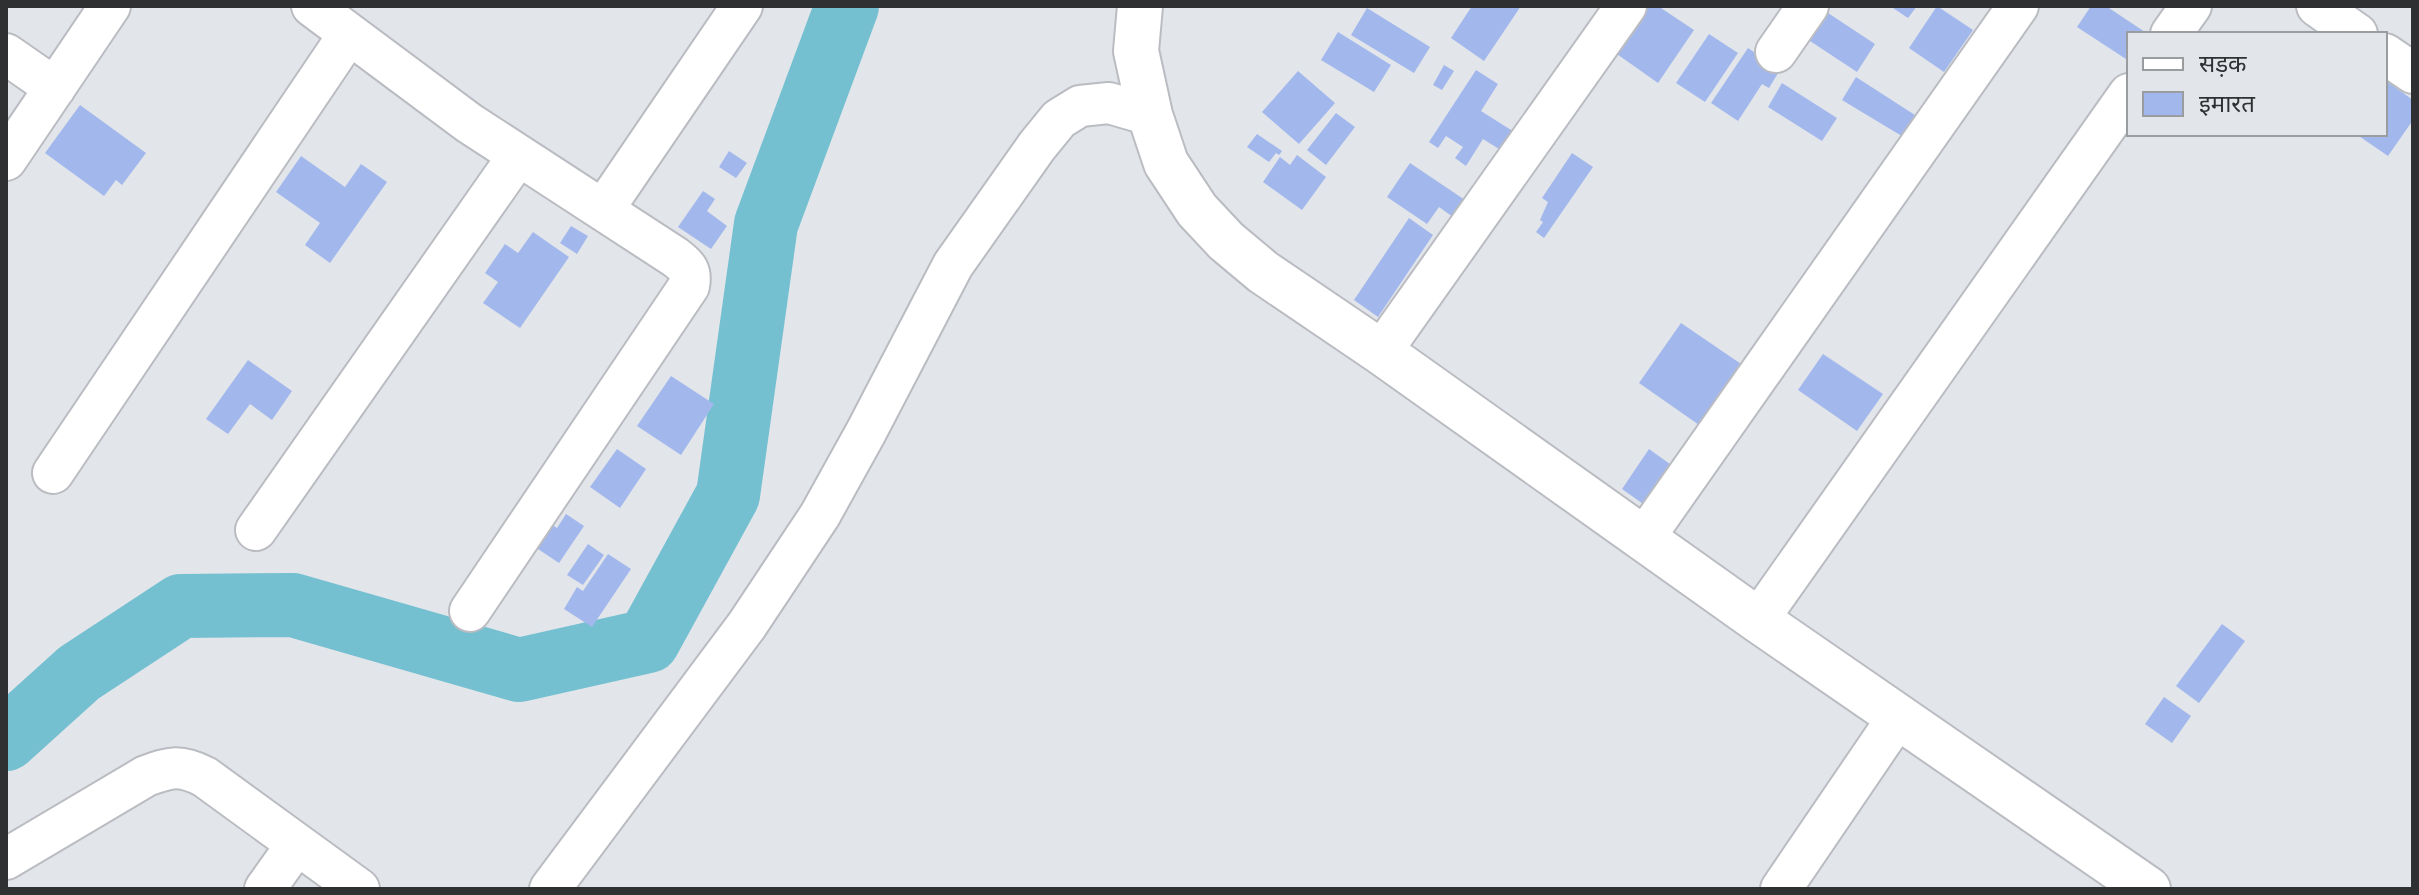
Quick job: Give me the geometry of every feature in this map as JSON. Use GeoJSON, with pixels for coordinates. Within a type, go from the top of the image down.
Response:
{"type":"FeatureCollection","features":[{"type":"Feature","properties":{"kind":"street"},"geometry":{"type":"LineString","coordinates":[[6,160],[110,6]]}},
{"type":"Feature","properties":{"kind":"street"},"geometry":{"type":"LineString","coordinates":[[312,6],[518,156],[688,267],[691,276],[689,286],[470,611]]}},
{"type":"Feature","properties":{"kind":"street"},"geometry":{"type":"LineString","coordinates":[[603,210],[742,6]]}},
{"type":"Feature","properties":{"kind":"street"},"geometry":{"type":"LineString","coordinates":[[1140,6],[1136,51],[1150,115],[1166,163],[1197,210],[1226,241],[1263,272],[1381,352],[1758,620],[2148,889]]}},
{"type":"Feature","properties":{"kind":"street"},"geometry":{"type":"LineString","coordinates":[[1381,352],[1626,6]]}},
{"type":"Feature","properties":{"kind":"street"},"geometry":{"type":"LineString","coordinates":[[1776,52],[1808,6]]}},
{"type":"Feature","properties":{"kind":"street"},"geometry":{"type":"LineString","coordinates":[[1644,538],[2018,6]]}},
{"type":"Feature","properties":{"kind":"street"},"geometry":{"type":"LineString","coordinates":[[2172,32],[2191,6]]}},
{"type":"Feature","properties":{"kind":"street"},"geometry":{"type":"LineString","coordinates":[[2317,6],[2354,32]]}},
{"type":"Feature","properties":{"kind":"street"},"geometry":{"type":"LineString","coordinates":[[53,473],[349,34]]}},
{"type":"Feature","properties":{"kind":"street"},"geometry":{"type":"LineString","coordinates":[[6,54],[55,88]]}},
{"type":"Feature","properties":{"kind":"street"},"geometry":{"type":"LineString","coordinates":[[2387,55],[2413,73]]}},
{"type":"Feature","properties":{"kind":"street"},"geometry":{"type":"LineString","coordinates":[[1758,620],[2127,97]]}},
{"type":"Feature","properties":{"kind":"street"},"geometry":{"type":"LineString","coordinates":[[550,889],[747,625],[820,515],[953,265],[1037,146],[1059,119],[1080,106],[1109,103],[1150,115]]}},
{"type":"Feature","properties":{"kind":"street"},"geometry":{"type":"LineString","coordinates":[[256,530],[518,156]]}},
{"type":"Feature","properties":{"kind":"street"},"geometry":{"type":"LineString","coordinates":[[1781,889],[1898,717]]}},
{"type":"Feature","properties":{"kind":"street"},"geometry":{"type":"LineString","coordinates":[[6,859],[146,776],[171,767],[190,769],[205,777],[359,889]]}},
{"type":"Feature","properties":{"kind":"street"},"geometry":{"type":"LineString","coordinates":[[265,889],[297,844]]}},
{"type":"Feature","properties":{"kind":"building"},"geometry":{"type":"Polygon","coordinates":[[[1472,6],[1521,6],[1484,61],[1451,38],[1472,6]]]}},
{"type":"Feature","properties":{"kind":"building"},"geometry":{"type":"Polygon","coordinates":[[[1635,6],[1658,6],[1694,30],[1658,83],[1607,47],[1635,6]]]}},
{"type":"Feature","properties":{"kind":"building"},"geometry":{"type":"Polygon","coordinates":[[[1890,6],[1917,6],[1908,18],[1890,6]]]}},
{"type":"Feature","properties":{"kind":"building"},"geometry":{"type":"Polygon","coordinates":[[[1937,6],[1973,30],[1944,72],[1909,48],[1937,6]]]}},
{"type":"Feature","properties":{"kind":"building"},"geometry":{"type":"Polygon","coordinates":[[[2091,6],[2106,6],[2145,32],[2127,32],[2127,60],[2077,27],[2091,6]]]}},
{"type":"Feature","properties":{"kind":"building"},"geometry":{"type":"Polygon","coordinates":[[[1367,8],[1430,47],[1414,73],[1351,35],[1367,8]]]}},
{"type":"Feature","properties":{"kind":"building"},"geometry":{"type":"Polygon","coordinates":[[[1822,9],[1875,44],[1857,72],[1804,37],[1822,9]]]}},
{"type":"Feature","properties":{"kind":"building"},"geometry":{"type":"Polygon","coordinates":[[[1338,32],[1391,65],[1374,92],[1321,60],[1338,32]]]}},
{"type":"Feature","properties":{"kind":"building"},"geometry":{"type":"Polygon","coordinates":[[[1709,34],[1738,53],[1705,102],[1676,83],[1709,34]]]}},
{"type":"Feature","properties":{"kind":"building"},"geometry":{"type":"Polygon","coordinates":[[[1748,48],[1780,70],[1769,88],[1762,84],[1738,121],[1711,103],[1748,48]]]}},
{"type":"Feature","properties":{"kind":"building"},"geometry":{"type":"Polygon","coordinates":[[[1444,65],[1454,71],[1442,90],[1433,85],[1444,65]]]}},
{"type":"Feature","properties":{"kind":"building"},"geometry":{"type":"Polygon","coordinates":[[[1476,70],[1498,84],[1481,111],[1519,135],[1507,154],[1483,139],[1466,166],[1455,158],[1463,147],[1446,136],[1438,148],[1429,142],[1476,70]]]}},
{"type":"Feature","properties":{"kind":"building"},"geometry":{"type":"Polygon","coordinates":[[[1298,71],[1335,103],[1299,144],[1262,112],[1298,71]]]}},
{"type":"Feature","properties":{"kind":"building"},"geometry":{"type":"Polygon","coordinates":[[[1856,77],[1918,117],[1905,138],[1842,100],[1856,77]]]}},
{"type":"Feature","properties":{"kind":"building"},"geometry":{"type":"Polygon","coordinates":[[[2387,81],[2413,100],[2413,120],[2388,156],[2359,136],[2387,136],[2387,81]]]}},
{"type":"Feature","properties":{"kind":"building"},"geometry":{"type":"Polygon","coordinates":[[[1782,83],[1837,118],[1822,141],[1768,107],[1782,83]]]}},
{"type":"Feature","properties":{"kind":"building"},"geometry":{"type":"Polygon","coordinates":[[[80,105],[146,153],[122,185],[116,180],[104,196],[45,153],[80,105]]]}},
{"type":"Feature","properties":{"kind":"building"},"geometry":{"type":"Polygon","coordinates":[[[1336,113],[1355,127],[1326,165],[1307,150],[1336,113]]]}},
{"type":"Feature","properties":{"kind":"building"},"geometry":{"type":"Polygon","coordinates":[[[1257,134],[1282,151],[1269,162],[1247,147],[1257,134]]]}},
{"type":"Feature","properties":{"kind":"building"},"geometry":{"type":"Polygon","coordinates":[[[729,151],[747,163],[736,178],[719,167],[729,151]]]}},
{"type":"Feature","properties":{"kind":"building"},"geometry":{"type":"Polygon","coordinates":[[[1572,153],[1593,167],[1544,238],[1536,232],[1543,222],[1540,220],[1548,202],[1542,198],[1572,153]]]}},
{"type":"Feature","properties":{"kind":"building"},"geometry":{"type":"Polygon","coordinates":[[[1297,155],[1326,177],[1302,210],[1263,182],[1280,157],[1290,165],[1297,155]]]}},
{"type":"Feature","properties":{"kind":"building"},"geometry":{"type":"Polygon","coordinates":[[[301,156],[345,187],[361,164],[387,182],[330,263],[305,245],[320,223],[276,192],[301,156]]]}},
{"type":"Feature","properties":{"kind":"building"},"geometry":{"type":"Polygon","coordinates":[[[1410,163],[1465,200],[1453,217],[1439,207],[1427,224],[1387,197],[1410,163]]]}},
{"type":"Feature","properties":{"kind":"building"},"geometry":{"type":"Polygon","coordinates":[[[703,191],[715,199],[707,211],[727,226],[711,249],[678,227],[703,191]]]}},
{"type":"Feature","properties":{"kind":"building"},"geometry":{"type":"Polygon","coordinates":[[[1409,218],[1433,235],[1378,317],[1354,300],[1409,218]]]}},
{"type":"Feature","properties":{"kind":"building"},"geometry":{"type":"Polygon","coordinates":[[[571,226],[588,236],[577,254],[560,243],[571,226]]]}},
{"type":"Feature","properties":{"kind":"building"},"geometry":{"type":"Polygon","coordinates":[[[533,232],[569,257],[520,328],[483,303],[498,282],[485,273],[505,244],[518,253],[533,232]]]}},
{"type":"Feature","properties":{"kind":"building"},"geometry":{"type":"Polygon","coordinates":[[[1681,323],[1744,366],[1702,427],[1639,383],[1681,323]]]}},
{"type":"Feature","properties":{"kind":"building"},"geometry":{"type":"Polygon","coordinates":[[[1823,354],[1883,394],[1857,431],[1798,390],[1823,354]]]}},
{"type":"Feature","properties":{"kind":"building"},"geometry":{"type":"Polygon","coordinates":[[[248,360],[292,391],[272,420],[250,404],[228,434],[206,419],[248,360]]]}},
{"type":"Feature","properties":{"kind":"building"},"geometry":{"type":"Polygon","coordinates":[[[671,376],[714,404],[681,455],[637,426],[671,376]]]}},
{"type":"Feature","properties":{"kind":"building"},"geometry":{"type":"Polygon","coordinates":[[[617,449],[646,469],[620,508],[590,487],[617,449]]]}},
{"type":"Feature","properties":{"kind":"building"},"geometry":{"type":"Polygon","coordinates":[[[1649,449],[1681,472],[1653,511],[1622,489],[1649,449]]]}},
{"type":"Feature","properties":{"kind":"building"},"geometry":{"type":"Polygon","coordinates":[[[566,514],[584,526],[559,563],[529,543],[545,520],[557,528],[566,514]]]}},
{"type":"Feature","properties":{"kind":"building"},"geometry":{"type":"Polygon","coordinates":[[[588,544],[604,555],[583,585],[567,575],[588,544]]]}},
{"type":"Feature","properties":{"kind":"building"},"geometry":{"type":"Polygon","coordinates":[[[608,554],[631,569],[592,627],[564,609],[577,587],[583,591],[608,554]]]}},
{"type":"Feature","properties":{"kind":"building"},"geometry":{"type":"Polygon","coordinates":[[[2222,624],[2245,641],[2199,703],[2176,686],[2222,624]]]}},
{"type":"Feature","properties":{"kind":"building"},"geometry":{"type":"Polygon","coordinates":[[[2164,697],[2191,716],[2172,743],[2145,724],[2164,697]]]}},
{"type":"Feature","properties":{"kind":"waterway"},"geometry":{"type":"LineString","coordinates":[[6,739],[79,673],[181,606],[293,605],[519,670],[648,641],[728,495],[766,224],[847,6]]}}]}
